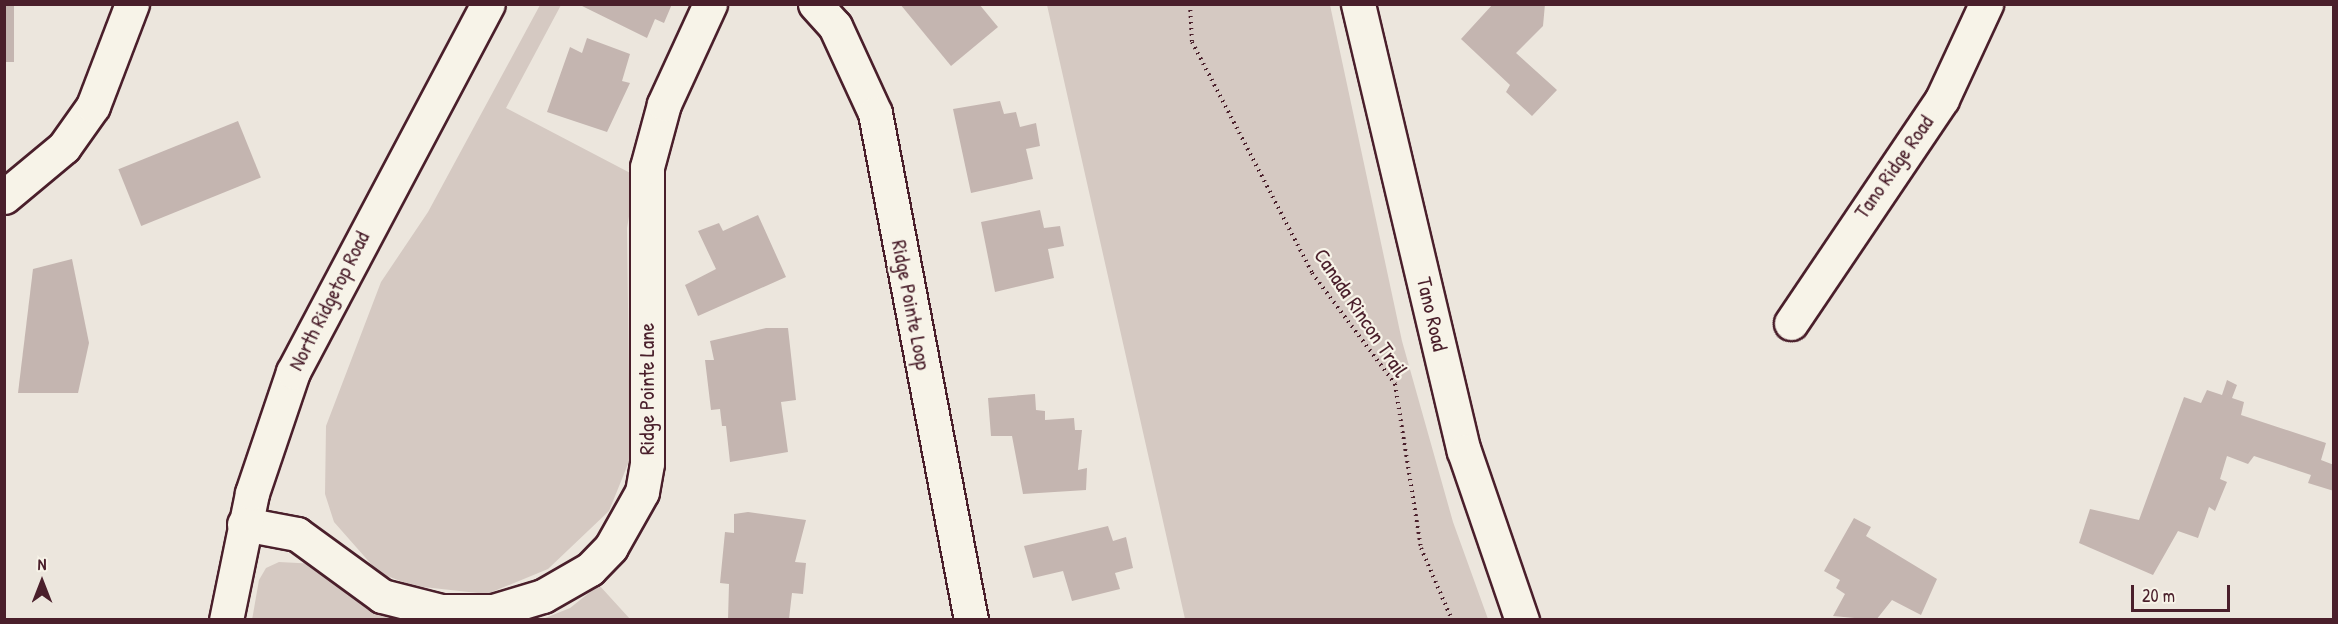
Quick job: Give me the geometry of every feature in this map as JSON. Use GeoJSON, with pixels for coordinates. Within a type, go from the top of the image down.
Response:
{"type":"FeatureCollection","features":[{"type":"Feature","properties":{"kind":"street"},"geometry":{"type":"LineString","coordinates":[[4,197],[64,147],[93,106],[132,4]]}},
{"type":"Feature","properties":{"kind":"street","name":"North Ridgetop Road"},"geometry":{"type":"LineString","coordinates":[[226,620],[244,524],[276,418],[313,328],[488,4]]}},
{"type":"Feature","properties":{"kind":"street","name":"Ridge Pointe Lane"},"geometry":{"type":"LineString","coordinates":[[244,524],[312,541],[382,597],[450,612],[493,611],[543,596],[590,569],[611,547],[642,492],[647,463],[647,167],[664,104],[710,4]]}},
{"type":"Feature","properties":{"kind":"street","name":"Ridge Pointe Loop"},"geometry":{"type":"LineString","coordinates":[[815,4],[835,26],[875,113],[971,620]]}},
{"type":"Feature","properties":{"kind":"street","name":"Tano Road"},"geometry":{"type":"LineString","coordinates":[[1358,4],[1464,451],[1522,620]]}},
{"type":"Feature","properties":{"kind":"street","name":"Tano Ridge Road"},"geometry":{"type":"LineString","coordinates":[[1791,323],[1942,99],[1986,4]]}},
{"type":"Feature","properties":{"kind":"path","name":"Canada Rincon Trail"},"geometry":{"type":"LineString","coordinates":[[1190,4],[1192,42],[1312,273],[1395,384],[1421,548],[1452,620]]}},
{"type":"Feature","properties":{"kind":"shaded area"},"geometry":{"type":"Polygon","coordinates":[[[540,5],[561,5],[506,108],[636,176],[627,228],[630,459],[609,511],[548,569],[487,594],[414,586],[379,573],[334,522],[325,494],[326,426],[381,282],[428,212],[540,5]]]}},
{"type":"Feature","properties":{"kind":"shaded area"},"geometry":{"type":"Polygon","coordinates":[[[1047,5],[1330,5],[1402,341],[1453,522],[1488,619],[1185,619],[1047,5]]]}},
{"type":"Feature","properties":{"kind":"shaded area"},"geometry":{"type":"Polygon","coordinates":[[[279,562],[317,564],[397,619],[252,620],[259,580],[266,568],[279,562]]]}},
{"type":"Feature","properties":{"kind":"shaded area"},"geometry":{"type":"Polygon","coordinates":[[[599,585],[630,619],[543,619],[570,608],[599,585]]]}},
{"type":"Feature","properties":{"kind":"building"},"geometry":{"type":"Polygon","coordinates":[[[4,4],[14,4],[14,62],[4,62],[4,4]]]}},
{"type":"Feature","properties":{"kind":"building"},"geometry":{"type":"Polygon","coordinates":[[[578,4],[672,4],[664,23],[655,19],[647,38],[578,4]]]}},
{"type":"Feature","properties":{"kind":"building"},"geometry":{"type":"Polygon","coordinates":[[[900,4],[979,4],[998,27],[951,66],[900,4]]]}},
{"type":"Feature","properties":{"kind":"building"},"geometry":{"type":"Polygon","coordinates":[[[1493,4],[1545,4],[1543,26],[1516,53],[1557,90],[1532,116],[1506,92],[1510,85],[1461,39],[1493,4]]]}},
{"type":"Feature","properties":{"kind":"building"},"geometry":{"type":"Polygon","coordinates":[[[587,38],[630,54],[622,81],[630,83],[607,132],[547,112],[570,47],[582,53],[587,38]]]}},
{"type":"Feature","properties":{"kind":"building"},"geometry":{"type":"Polygon","coordinates":[[[1000,101],[1004,114],[1016,112],[1020,127],[1036,123],[1040,146],[1026,149],[1033,179],[971,193],[953,109],[1000,101]]]}},
{"type":"Feature","properties":{"kind":"building"},"geometry":{"type":"Polygon","coordinates":[[[238,121],[261,178],[141,226],[118,169],[238,121]]]}},
{"type":"Feature","properties":{"kind":"building"},"geometry":{"type":"Polygon","coordinates":[[[1040,210],[1044,228],[1060,226],[1064,246],[1048,249],[1054,278],[995,292],[981,222],[1040,210]]]}},
{"type":"Feature","properties":{"kind":"building"},"geometry":{"type":"Polygon","coordinates":[[[758,215],[786,277],[698,316],[685,285],[716,269],[698,231],[719,223],[723,231],[758,215]]]}},
{"type":"Feature","properties":{"kind":"building"},"geometry":{"type":"Polygon","coordinates":[[[72,259],[89,343],[78,393],[18,393],[33,269],[72,259]]]}},
{"type":"Feature","properties":{"kind":"building"},"geometry":{"type":"Polygon","coordinates":[[[766,328],[788,328],[796,400],[781,402],[788,452],[730,462],[726,426],[722,426],[720,409],[711,410],[705,360],[714,360],[710,341],[766,328]]]}},
{"type":"Feature","properties":{"kind":"building"},"geometry":{"type":"Polygon","coordinates":[[[2227,380],[2237,385],[2232,398],[2244,402],[2241,415],[2326,443],[2321,460],[2334,465],[2334,491],[2308,483],[2311,475],[2254,456],[2248,464],[2227,456],[2220,479],[2227,482],[2215,511],[2209,507],[2198,538],[2178,531],[2153,575],[2079,543],[2090,509],[2139,520],[2184,397],[2201,403],[2207,390],[2222,395],[2227,380]]]}},
{"type":"Feature","properties":{"kind":"building"},"geometry":{"type":"Polygon","coordinates":[[[1035,394],[1036,410],[1045,411],[1045,420],[1074,418],[1075,430],[1082,430],[1078,470],[1087,468],[1086,490],[1023,494],[1012,436],[991,436],[988,398],[1035,394]]]}},
{"type":"Feature","properties":{"kind":"building"},"geometry":{"type":"Polygon","coordinates":[[[748,512],[806,520],[795,562],[806,563],[803,594],[792,593],[789,619],[728,620],[729,584],[720,583],[725,532],[734,533],[734,514],[748,512]]]}},
{"type":"Feature","properties":{"kind":"building"},"geometry":{"type":"Polygon","coordinates":[[[1854,518],[1871,527],[1866,536],[1937,579],[1921,615],[1892,600],[1876,620],[1833,616],[1845,594],[1836,588],[1840,580],[1824,571],[1854,518]]]}},
{"type":"Feature","properties":{"kind":"building"},"geometry":{"type":"Polygon","coordinates":[[[1108,526],[1113,541],[1126,537],[1133,568],[1115,573],[1120,589],[1072,601],[1063,571],[1033,578],[1024,546],[1108,526]]]}}]}
